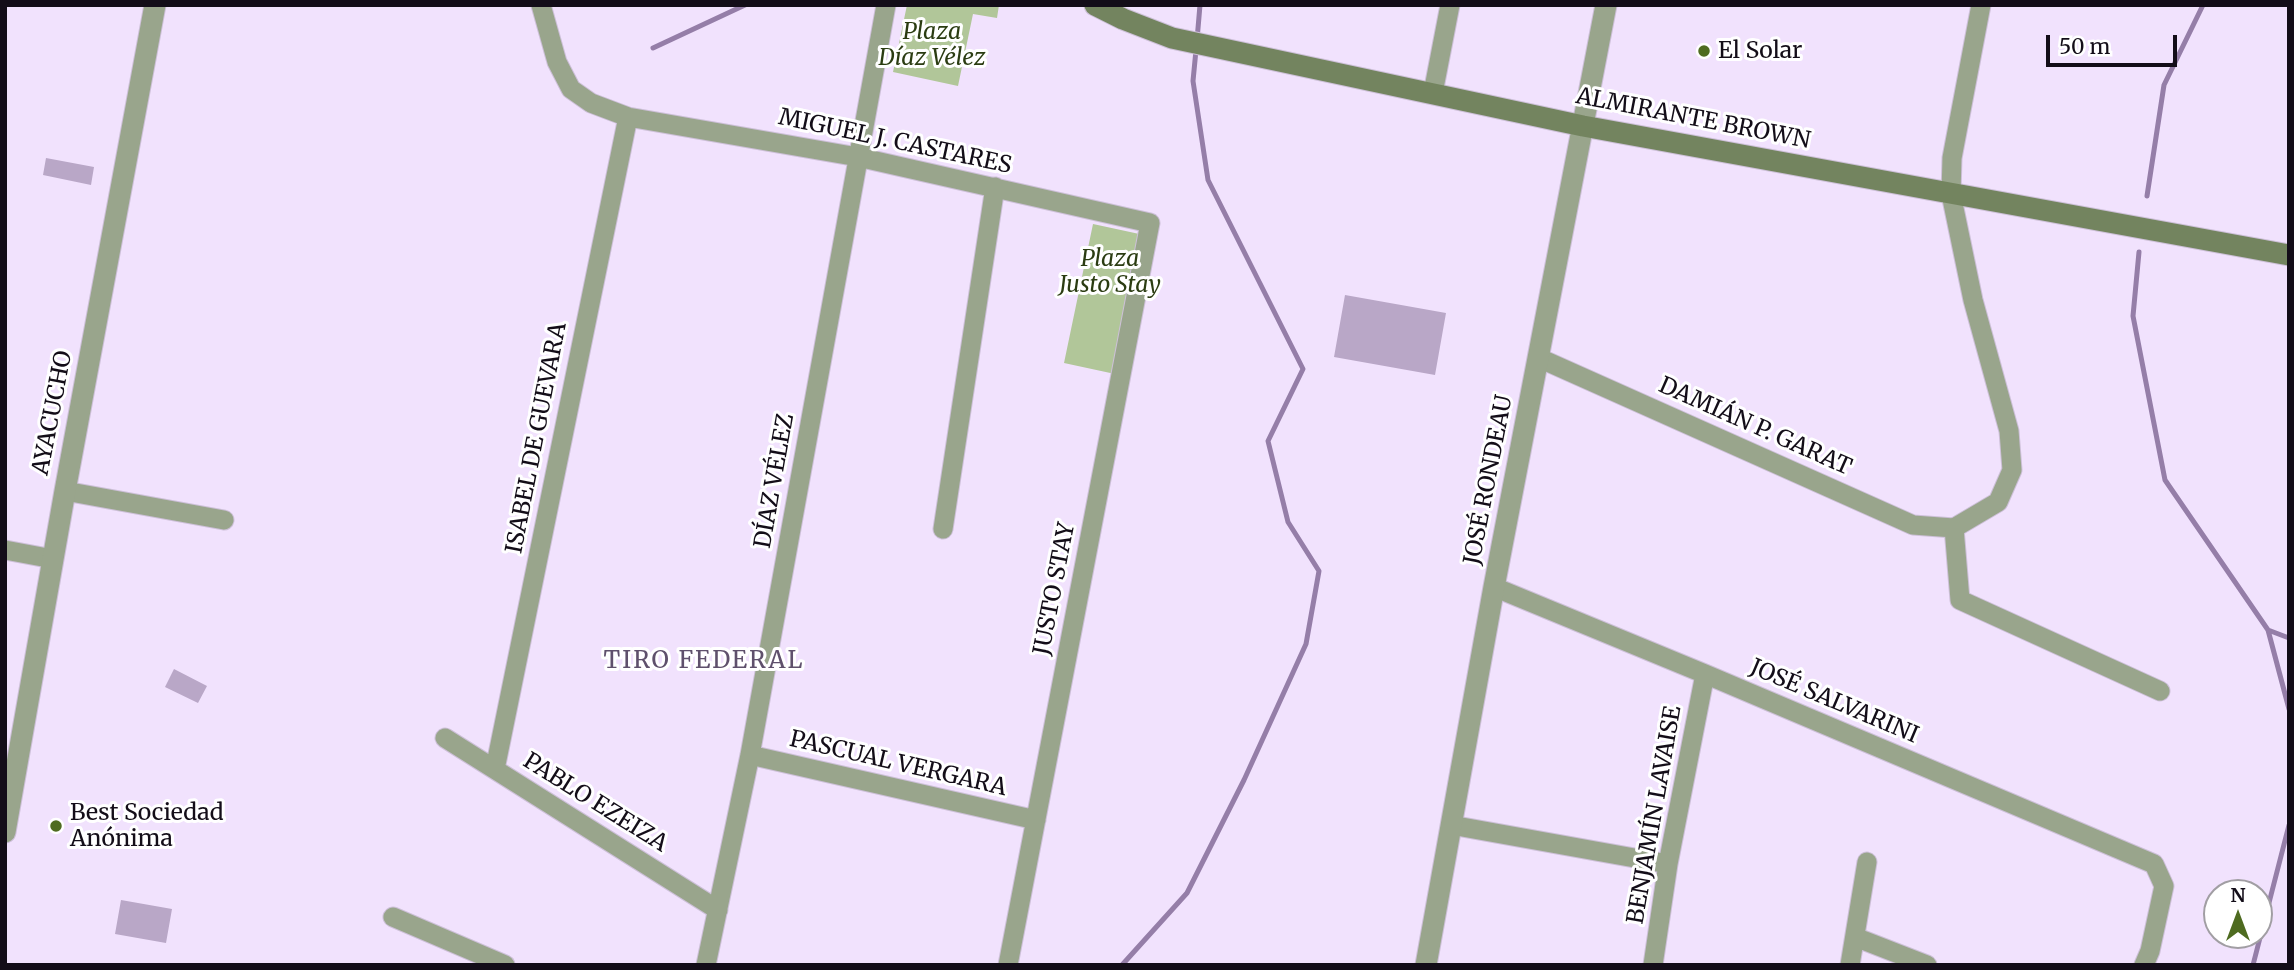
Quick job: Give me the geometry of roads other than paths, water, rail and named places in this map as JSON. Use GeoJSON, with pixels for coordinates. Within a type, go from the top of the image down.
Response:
{"type":"FeatureCollection","features":[{"type":"Feature","properties":{"kind":"main road","name":"ALMIRANTE BROWN"},"geometry":{"type":"LineString","coordinates":[[1095,5],[1172,38],[1583,126],[2289,255]]}},
{"type":"Feature","properties":{"kind":"street","name":"AYACUCHO"},"geometry":{"type":"LineString","coordinates":[[6,819],[155,5]]}},
{"type":"Feature","properties":{"kind":"street","name":"MIGUEL J. CASTARES"},"geometry":{"type":"LineString","coordinates":[[541,5],[557,62],[571,89],[591,103],[628,117],[858,157],[1150,223]]}},
{"type":"Feature","properties":{"kind":"street","name":"DÍAZ VÉLEZ"},"geometry":{"type":"LineString","coordinates":[[706,965],[750,755],[886,5]]}},
{"type":"Feature","properties":{"kind":"street"},"geometry":{"type":"LineString","coordinates":[[1433,93],[1450,5]]}},
{"type":"Feature","properties":{"kind":"street","name":"JOSÉ RONDEAU"},"geometry":{"type":"LineString","coordinates":[[1426,965],[1494,587],[1606,5]]}},
{"type":"Feature","properties":{"kind":"street"},"geometry":{"type":"LineString","coordinates":[[1981,5],[1952,158],[1951,194],[1973,300],[2009,431],[2012,470],[1998,502],[1954,528],[1960,600],[2160,691]]}},
{"type":"Feature","properties":{"kind":"street","name":"ISABEL DE GUEVARA"},"geometry":{"type":"LineString","coordinates":[[495,769],[628,117]]}},
{"type":"Feature","properties":{"kind":"street"},"geometry":{"type":"LineString","coordinates":[[943,529],[995,187]]}},
{"type":"Feature","properties":{"kind":"street","name":"JUSTO STAY"},"geometry":{"type":"LineString","coordinates":[[1008,965],[1150,223]]}},
{"type":"Feature","properties":{"kind":"street","name":"DAMIÁN P. GARAT"},"geometry":{"type":"LineString","coordinates":[[1539,358],[1913,524],[1954,528]]}},
{"type":"Feature","properties":{"kind":"street"},"geometry":{"type":"LineString","coordinates":[[65,492],[224,520]]}},
{"type":"Feature","properties":{"kind":"street"},"geometry":{"type":"LineString","coordinates":[[5,550],[53,559]]}},
{"type":"Feature","properties":{"kind":"street","name":"JOSÉ SALVARINI"},"geometry":{"type":"LineString","coordinates":[[1494,587],[2154,864],[2164,886],[2150,951],[2144,965]]}},
{"type":"Feature","properties":{"kind":"street","name":"BENJAMÍN LAVAISE"},"geometry":{"type":"LineString","coordinates":[[1653,965],[1668,864],[1706,674]]}},
{"type":"Feature","properties":{"kind":"street","name":"PABLO EZEIZA"},"geometry":{"type":"LineString","coordinates":[[445,738],[718,910]]}},
{"type":"Feature","properties":{"kind":"street","name":"PASCUAL VERGARA"},"geometry":{"type":"LineString","coordinates":[[750,755],[1036,820]]}},
{"type":"Feature","properties":{"kind":"street"},"geometry":{"type":"LineString","coordinates":[[1451,825],[1668,864]]}},
{"type":"Feature","properties":{"kind":"street"},"geometry":{"type":"LineString","coordinates":[[1850,965],[1867,862]]}},
{"type":"Feature","properties":{"kind":"street"},"geometry":{"type":"LineString","coordinates":[[393,917],[505,965]]}},
{"type":"Feature","properties":{"kind":"street"},"geometry":{"type":"LineString","coordinates":[[1855,937],[1927,965]]}},
{"type":"Feature","properties":{"kind":"waterway"},"geometry":{"type":"LineString","coordinates":[[653,48],[745,5]]}},
{"type":"Feature","properties":{"kind":"waterway"},"geometry":{"type":"LineString","coordinates":[[1197,40],[1200,5]]}},
{"type":"Feature","properties":{"kind":"waterway"},"geometry":{"type":"LineString","coordinates":[[2147,196],[2164,85],[2203,5]]}},
{"type":"Feature","properties":{"kind":"waterway"},"geometry":{"type":"LineString","coordinates":[[1122,965],[1187,893],[1244,780],[1306,644],[1319,571],[1288,522],[1268,441],[1303,369],[1208,180],[1193,81],[1196,50]]}},
{"type":"Feature","properties":{"kind":"waterway"},"geometry":{"type":"LineString","coordinates":[[2139,252],[2133,316],[2165,480],[2268,630],[2289,638]]}},
{"type":"Feature","properties":{"kind":"waterway"},"geometry":{"type":"LineString","coordinates":[[2268,630],[2289,709]]}},
{"type":"Feature","properties":{"kind":"waterway"},"geometry":{"type":"LineString","coordinates":[[2253,965],[2289,825]]}},
{"type":"Feature","properties":{"kind":"place","name":"El Solar"},"geometry":{"type":"Point","coordinates":[1704,51]}},
{"type":"Feature","properties":{"kind":"place","name":"Best Sociedad Anónima"},"geometry":{"type":"Point","coordinates":[56,826]}},
{"type":"Feature","properties":{"kind":"district","name":"TIRO FEDERAL"},"geometry":{"type":"Point","coordinates":[704,661]}},
{"type":"Feature","properties":{"kind":"park label","name":"Plaza Díaz Vélez"},"geometry":{"type":"Point","coordinates":[932,45]}},
{"type":"Feature","properties":{"kind":"park label","name":"Plaza Justo Stay"},"geometry":{"type":"Point","coordinates":[1110,272]}}]}
